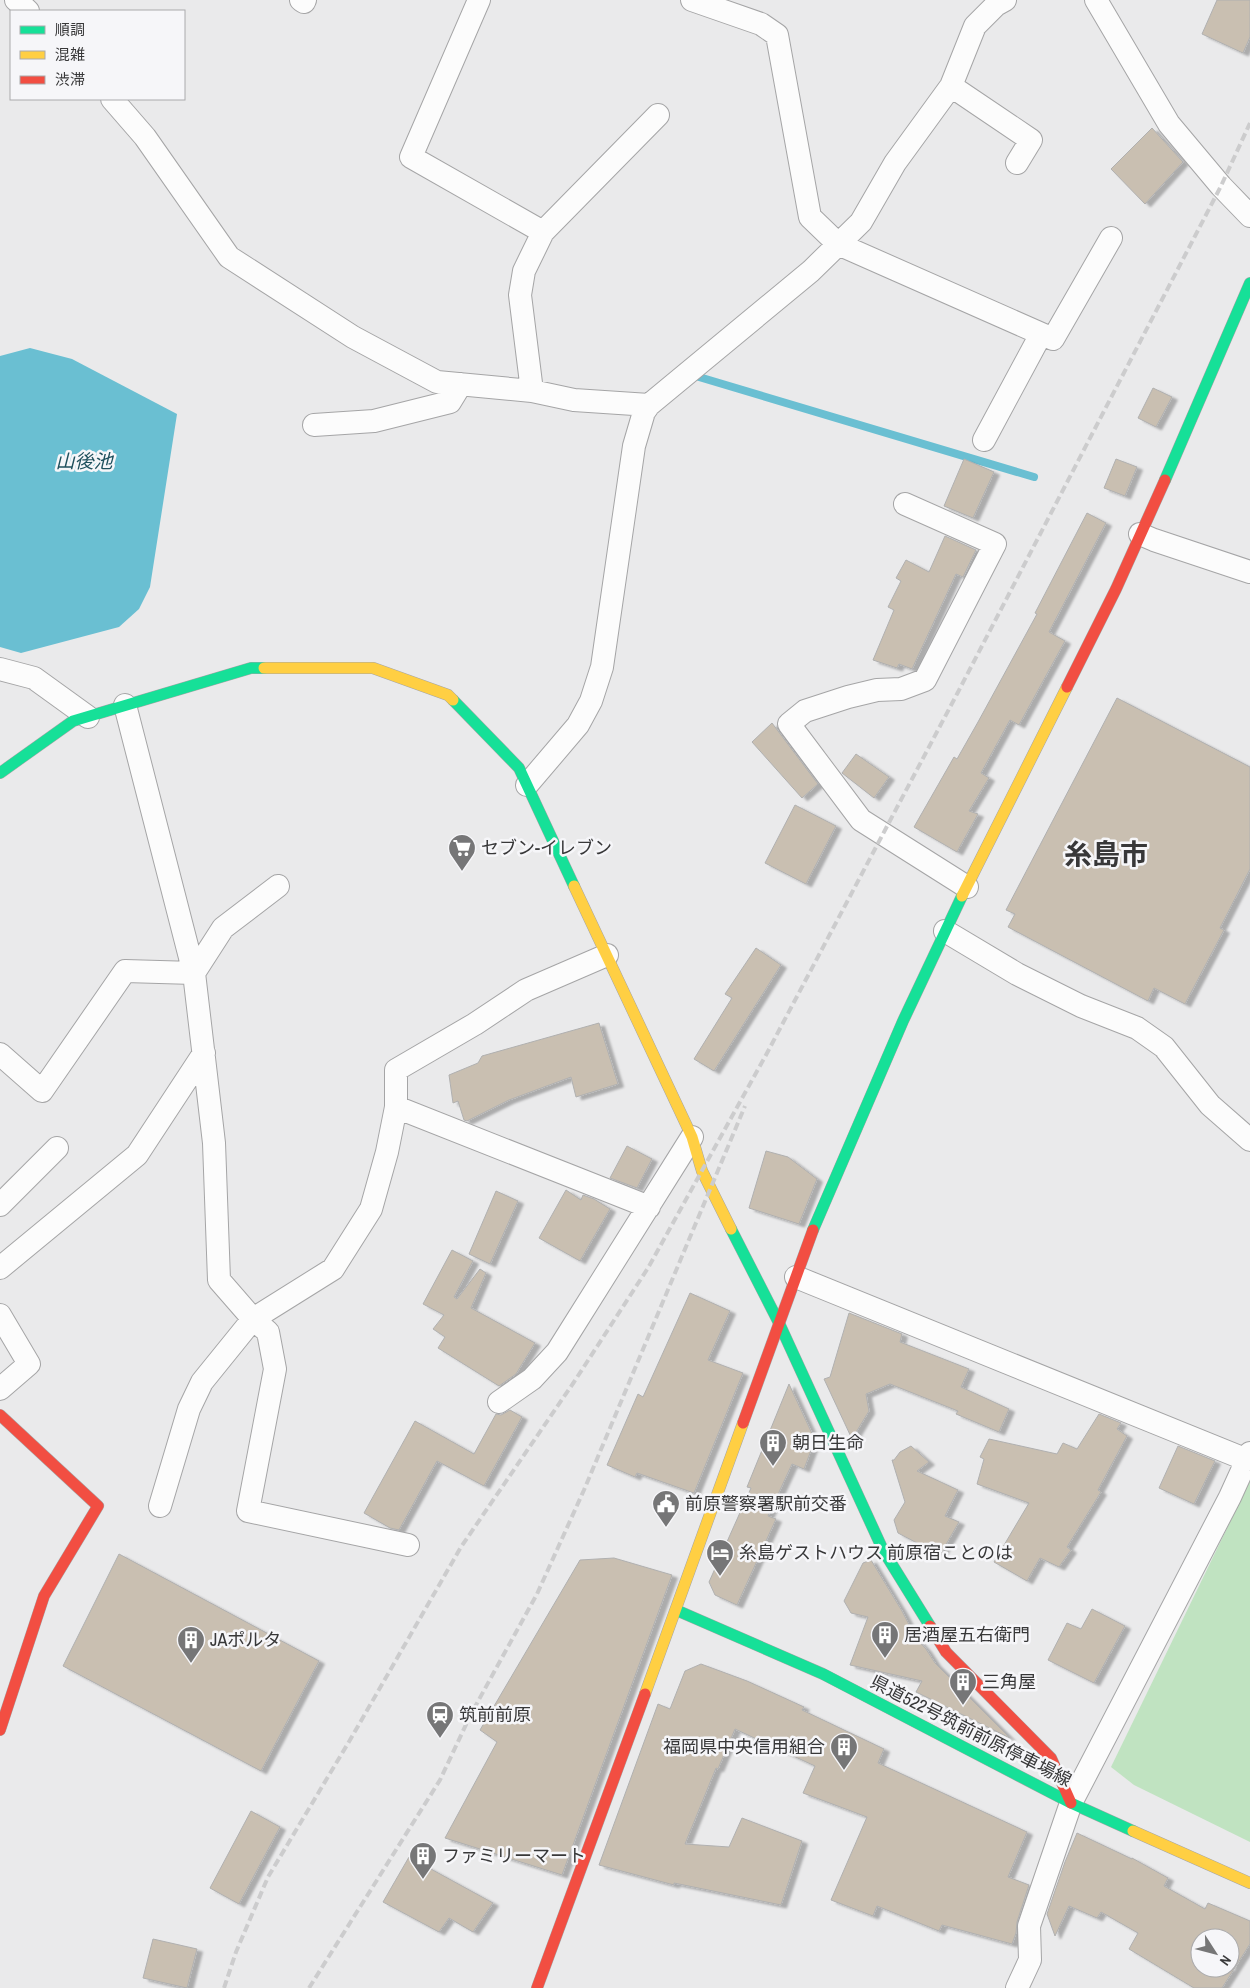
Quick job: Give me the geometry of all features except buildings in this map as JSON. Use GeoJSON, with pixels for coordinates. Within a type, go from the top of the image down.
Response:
{"type":"FeatureCollection","features":[{"type":"Feature","properties":{"kind":"street"},"geometry":{"type":"LineString","coordinates":[[16,0],[27,10]]}},
{"type":"Feature","properties":{"kind":"street"},"geometry":{"type":"LineString","coordinates":[[301,0],[304,2],[305,0]]}},
{"type":"Feature","properties":{"kind":"street"},"geometry":{"type":"LineString","coordinates":[[479,0],[411,157],[543,232]]}},
{"type":"Feature","properties":{"kind":"street"},"geometry":{"type":"LineString","coordinates":[[692,0],[761,24],[777,35],[810,217],[838,244],[1053,340],[1111,238]]}},
{"type":"Feature","properties":{"kind":"street"},"geometry":{"type":"LineString","coordinates":[[527,785],[578,725],[591,702],[602,667],[634,446],[644,412],[649,404],[781,296],[861,222],[895,163],[951,86],[975,26],[996,5],[1005,0]]}},
{"type":"Feature","properties":{"kind":"street"},"geometry":{"type":"LineString","coordinates":[[1096,0],[1169,124],[1221,186],[1250,216]]}},
{"type":"Feature","properties":{"kind":"street"},"geometry":{"type":"LineString","coordinates":[[951,86],[1031,140],[1018,163]]}},
{"type":"Feature","properties":{"kind":"street"},"geometry":{"type":"LineString","coordinates":[[113,100],[145,137],[229,257],[353,337],[438,382],[532,391],[574,400],[649,404]]}},
{"type":"Feature","properties":{"kind":"street"},"geometry":{"type":"LineString","coordinates":[[532,391],[520,295],[524,271],[543,232],[658,115]]}},
{"type":"Feature","properties":{"kind":"street"},"geometry":{"type":"LineString","coordinates":[[536,1988],[676,1610],[807,1244],[899,1030],[945,931],[1116,589],[1250,283]]}},
{"type":"Feature","properties":{"kind":"street"},"geometry":{"type":"LineString","coordinates":[[984,440],[1041,334]]}},
{"type":"Feature","properties":{"kind":"street"},"geometry":{"type":"LineString","coordinates":[[314,425],[374,421],[450,402],[461,384]]}},
{"type":"Feature","properties":{"kind":"street"},"geometry":{"type":"LineString","coordinates":[[905,504],[995,544],[925,680],[900,689],[877,690],[848,696],[805,712],[789,724],[861,820],[967,887]]}},
{"type":"Feature","properties":{"kind":"street"},"geometry":{"type":"LineString","coordinates":[[1140,534],[1250,572]]}},
{"type":"Feature","properties":{"kind":"street"},"geometry":{"type":"LineString","coordinates":[[0,773],[73,721],[251,668],[373,668],[448,695],[519,768],[692,1136],[702,1171],[779,1323],[883,1550],[946,1652],[1052,1758],[1071,1803]]}},
{"type":"Feature","properties":{"kind":"street"},"geometry":{"type":"LineString","coordinates":[[0,669],[34,678],[88,717]]}},
{"type":"Feature","properties":{"kind":"street"},"geometry":{"type":"LineString","coordinates":[[125,705],[194,973],[214,1143],[219,1280],[253,1319],[268,1332],[275,1369],[248,1511],[408,1545]]}},
{"type":"Feature","properties":{"kind":"street"},"geometry":{"type":"LineString","coordinates":[[194,973],[223,928],[278,886]]}},
{"type":"Feature","properties":{"kind":"street"},"geometry":{"type":"LineString","coordinates":[[945,931],[1017,974],[1081,1006],[1137,1028],[1164,1047],[1210,1105],[1250,1140]]}},
{"type":"Feature","properties":{"kind":"street"},"geometry":{"type":"LineString","coordinates":[[160,1506],[189,1409],[202,1382],[253,1319],[333,1269],[371,1209],[387,1152],[396,1107],[396,1070],[475,1024],[526,990],[607,955]]}},
{"type":"Feature","properties":{"kind":"street"},"geometry":{"type":"LineString","coordinates":[[0,1054],[42,1091],[125,970],[194,973]]}},
{"type":"Feature","properties":{"kind":"street"},"geometry":{"type":"LineString","coordinates":[[0,1268],[137,1156],[204,1053]]}},
{"type":"Feature","properties":{"kind":"street"},"geometry":{"type":"LineString","coordinates":[[396,1107],[649,1207]]}},
{"type":"Feature","properties":{"kind":"street"},"geometry":{"type":"LineString","coordinates":[[499,1402],[532,1379],[557,1352],[692,1136]]}},
{"type":"Feature","properties":{"kind":"street"},"geometry":{"type":"LineString","coordinates":[[0,1204],[57,1148]]}},
{"type":"Feature","properties":{"kind":"street"},"geometry":{"type":"LineString","coordinates":[[796,1277],[1248,1456],[1230,1498],[1071,1803],[1029,1926],[1030,1960],[1017,1988]]}},
{"type":"Feature","properties":{"kind":"street"},"geometry":{"type":"LineString","coordinates":[[0,1315],[30,1364],[0,1389]]}},
{"type":"Feature","properties":{"kind":"street"},"geometry":{"type":"LineString","coordinates":[[0,1415],[98,1506],[44,1596],[0,1730]]}},
{"type":"Feature","properties":{"kind":"street","name":"県道522号筑前前原停車場線"},"geometry":{"type":"LineString","coordinates":[[676,1610],[823,1674],[1071,1803],[1250,1883]]}},
{"type":"Feature","properties":{"kind":"green space"},"geometry":{"type":"Polygon","coordinates":[[[1250,1481],[1250,1842],[1134,1785],[1111,1767],[1250,1481]]]}},
{"type":"Feature","properties":{"kind":"water","name":"山後池"},"geometry":{"type":"Polygon","coordinates":[[[30,348],[72,359],[177,414],[150,587],[139,609],[119,627],[21,653],[0,647],[0,356],[30,348]]]}},
{"type":"Feature","properties":{"kind":"waterway"},"geometry":{"type":"LineString","coordinates":[[699,377],[1034,477]]}},
{"type":"Feature","properties":{"kind":"railway"},"geometry":{"type":"LineString","coordinates":[[224,1988],[236,1952],[268,1877],[350,1740],[461,1547],[574,1382],[648,1268],[766,1055],[957,694],[1221,186],[1250,123]]}},
{"type":"Feature","properties":{"kind":"railway"},"geometry":{"type":"LineString","coordinates":[[309,1988],[440,1780],[471,1714],[537,1594],[584,1490],[745,1106]]}},
{"type":"Feature","properties":{"kind":"traffic: fast"},"geometry":{"type":"LineString","coordinates":[[1165,480],[1250,283]]}},
{"type":"Feature","properties":{"kind":"traffic: fast"},"geometry":{"type":"LineString","coordinates":[[0,773],[73,721],[251,668],[264,668]]}},
{"type":"Feature","properties":{"kind":"traffic: fast"},"geometry":{"type":"LineString","coordinates":[[453,700],[519,768],[574,886]]}},
{"type":"Feature","properties":{"kind":"traffic: fast"},"geometry":{"type":"LineString","coordinates":[[813,1230],[903,1021],[962,896]]}},
{"type":"Feature","properties":{"kind":"traffic: fast"},"geometry":{"type":"LineString","coordinates":[[731,1229],[779,1323],[883,1550],[930,1626]]}},
{"type":"Feature","properties":{"kind":"traffic: fast"},"geometry":{"type":"LineString","coordinates":[[676,1610],[823,1674],[1071,1803],[1133,1831]]}},
{"type":"Feature","properties":{"kind":"traffic: slow"},"geometry":{"type":"LineString","coordinates":[[264,668],[373,668],[448,695],[453,700]]}},
{"type":"Feature","properties":{"kind":"traffic: slow"},"geometry":{"type":"LineString","coordinates":[[962,896],[1067,687]]}},
{"type":"Feature","properties":{"kind":"traffic: slow"},"geometry":{"type":"LineString","coordinates":[[574,886],[692,1137],[702,1171],[731,1229]]}},
{"type":"Feature","properties":{"kind":"traffic: slow"},"geometry":{"type":"LineString","coordinates":[[645,1694],[743,1423]]}},
{"type":"Feature","properties":{"kind":"traffic: slow"},"geometry":{"type":"LineString","coordinates":[[1133,1831],[1250,1883]]}},
{"type":"Feature","properties":{"kind":"traffic: jam"},"geometry":{"type":"LineString","coordinates":[[1067,687],[1116,589],[1165,480]]}},
{"type":"Feature","properties":{"kind":"traffic: jam"},"geometry":{"type":"LineString","coordinates":[[743,1423],[813,1230]]}},
{"type":"Feature","properties":{"kind":"traffic: jam"},"geometry":{"type":"LineString","coordinates":[[0,1415],[98,1506],[44,1596],[0,1730]]}},
{"type":"Feature","properties":{"kind":"traffic: jam"},"geometry":{"type":"LineString","coordinates":[[930,1626],[946,1652],[1051,1758],[1071,1803]]}},
{"type":"Feature","properties":{"kind":"traffic: jam"},"geometry":{"type":"LineString","coordinates":[[537,1988],[645,1694]]}},
{"type":"Feature","properties":{"kind":"place","name":"セブン-イレブン"},"geometry":{"type":"Point","coordinates":[462,872]}},
{"type":"Feature","properties":{"kind":"place","name":"朝日生命"},"geometry":{"type":"Point","coordinates":[773,1467]}},
{"type":"Feature","properties":{"kind":"place","name":"前原警察署駅前交番"},"geometry":{"type":"Point","coordinates":[666,1528]}},
{"type":"Feature","properties":{"kind":"place","name":"糸島ゲストハウス 前原宿ことのは"},"geometry":{"type":"Point","coordinates":[720,1577]}},
{"type":"Feature","properties":{"kind":"place","name":"居酒屋五右衛門"},"geometry":{"type":"Point","coordinates":[885,1659]}},
{"type":"Feature","properties":{"kind":"place","name":"JAポルタ"},"geometry":{"type":"Point","coordinates":[191,1664]}},
{"type":"Feature","properties":{"kind":"place","name":"三角屋"},"geometry":{"type":"Point","coordinates":[963,1706]}},
{"type":"Feature","properties":{"kind":"place","name":"筑前前原"},"geometry":{"type":"Point","coordinates":[440,1739]}},
{"type":"Feature","properties":{"kind":"place","name":"福岡県中央信用組合"},"geometry":{"type":"Point","coordinates":[844,1771]}},
{"type":"Feature","properties":{"kind":"place","name":"ファミリーマート"},"geometry":{"type":"Point","coordinates":[423,1880]}},
{"type":"Feature","properties":{"kind":"district","name":"糸島市"},"geometry":{"type":"Point","coordinates":[1106,854]}}]}
